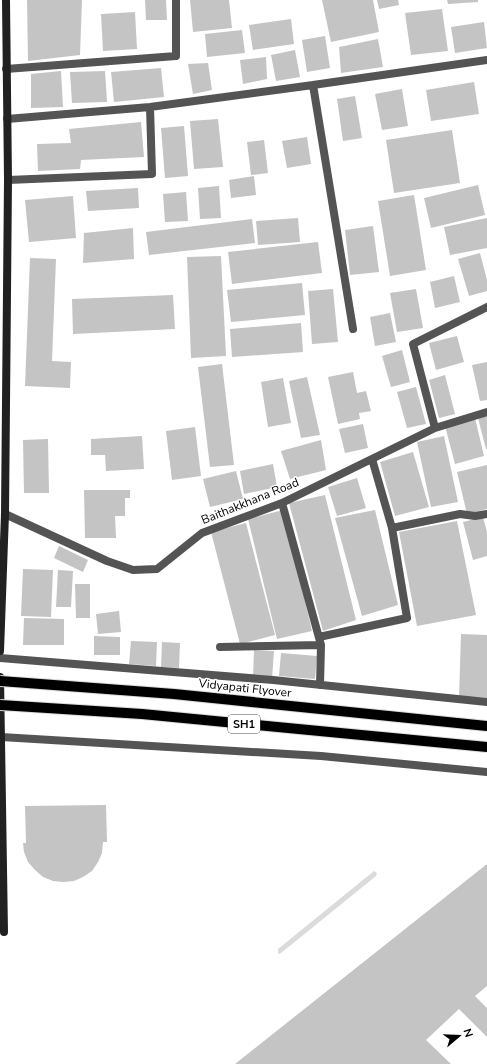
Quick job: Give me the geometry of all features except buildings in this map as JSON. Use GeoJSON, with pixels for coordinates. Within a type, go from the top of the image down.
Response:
{"type":"FeatureCollection","features":[{"type":"Feature","properties":{"kind":"main road","name":"Vidyapati Flyover"},"geometry":{"type":"LineString","coordinates":[[0,681],[174,694],[487,726]]}},
{"type":"Feature","properties":{"kind":"main road","name":"SH1"},"geometry":{"type":"LineString","coordinates":[[0,705],[142,714],[487,747]]}},
{"type":"Feature","properties":{"kind":"street"},"geometry":{"type":"LineString","coordinates":[[0,651],[5,514],[4,239],[8,180],[4,146],[7,119],[6,0]]}},
{"type":"Feature","properties":{"kind":"street"},"geometry":{"type":"LineString","coordinates":[[6,69],[176,56],[176,0]]}},
{"type":"Feature","properties":{"kind":"street"},"geometry":{"type":"LineString","coordinates":[[7,119],[150,107],[487,60]]}},
{"type":"Feature","properties":{"kind":"street"},"geometry":{"type":"LineString","coordinates":[[313,85],[353,328]]}},
{"type":"Feature","properties":{"kind":"street"},"geometry":{"type":"LineString","coordinates":[[8,180],[152,174],[150,107]]}},
{"type":"Feature","properties":{"kind":"street"},"geometry":{"type":"LineString","coordinates":[[435,428],[413,344],[487,307]]}},
{"type":"Feature","properties":{"kind":"street","name":"Baithakkhana Road"},"geometry":{"type":"LineString","coordinates":[[5,514],[107,561],[133,570],[156,569],[202,533],[282,503],[435,428],[487,412]]}},
{"type":"Feature","properties":{"kind":"street"},"geometry":{"type":"LineString","coordinates":[[220,647],[320,641],[407,618],[392,528],[372,459]]}},
{"type":"Feature","properties":{"kind":"street"},"geometry":{"type":"LineString","coordinates":[[282,503],[320,641],[320,685]]}},
{"type":"Feature","properties":{"kind":"street"},"geometry":{"type":"LineString","coordinates":[[392,528],[460,514],[475,516],[487,514]]}},
{"type":"Feature","properties":{"kind":"street"},"geometry":{"type":"LineString","coordinates":[[0,658],[273,680],[487,702]]}},
{"type":"Feature","properties":{"kind":"street"},"geometry":{"type":"LineString","coordinates":[[0,677],[4,932]]}},
{"type":"Feature","properties":{"kind":"street"},"geometry":{"type":"LineString","coordinates":[[1,737],[321,756],[487,772]]}},
{"type":"Feature","properties":{"kind":"shaded area"},"geometry":{"type":"Polygon","coordinates":[[[374,871],[377,873],[376,876],[281,953],[278,953],[278,949],[374,871]]]}}]}
